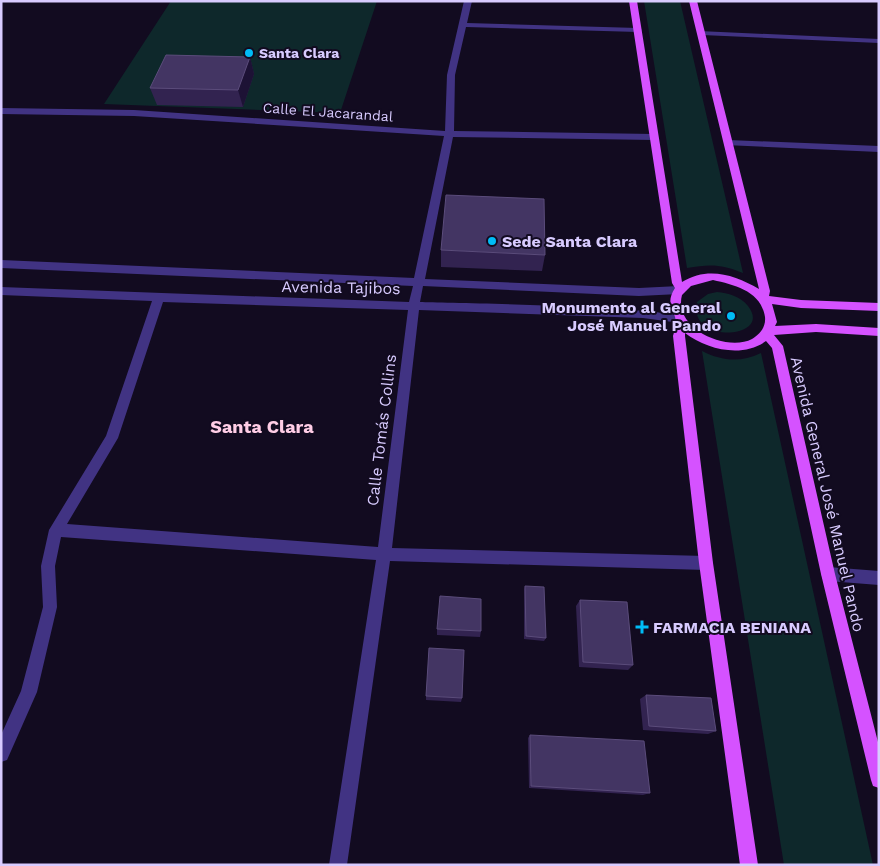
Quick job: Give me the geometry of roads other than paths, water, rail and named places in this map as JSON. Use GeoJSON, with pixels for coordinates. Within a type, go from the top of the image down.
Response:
{"type":"FeatureCollection","features":[{"type":"Feature","properties":{"kind":"main road"},"geometry":{"type":"LineString","coordinates":[[633,1],[677,283],[680,289]]}},
{"type":"Feature","properties":{"kind":"main road"},"geometry":{"type":"LineString","coordinates":[[693,1],[765,291],[764,298]]}},
{"type":"Feature","properties":{"kind":"main road"},"geometry":{"type":"LineString","coordinates":[[700,277],[727,277],[753,288],[764,298],[772,316],[772,324],[768,332],[759,341],[734,347],[704,340],[681,321],[675,309],[675,299],[680,289],[689,281],[700,277]]}},
{"type":"Feature","properties":{"kind":"main road"},"geometry":{"type":"LineString","coordinates":[[764,298],[800,304],[879,307]]}},
{"type":"Feature","properties":{"kind":"main road"},"geometry":{"type":"LineString","coordinates":[[681,321],[678,336],[706,563],[749,865]]}},
{"type":"Feature","properties":{"kind":"main road"},"geometry":{"type":"LineString","coordinates":[[768,332],[816,328],[879,332]]}},
{"type":"Feature","properties":{"kind":"main road","name":"Avenida General José Manuel Pando"},"geometry":{"type":"LineString","coordinates":[[768,332],[776,346],[828,574],[879,780]]}},
{"type":"Feature","properties":{"kind":"street","name":"Calle Tomás Collins"},"geometry":{"type":"LineString","coordinates":[[338,865],[384,554],[414,305],[449,134],[452,75],[468,1]]}},
{"type":"Feature","properties":{"kind":"street"},"geometry":{"type":"LineString","coordinates":[[463,25],[638,30]]}},
{"type":"Feature","properties":{"kind":"street"},"geometry":{"type":"LineString","coordinates":[[702,33],[879,41]]}},
{"type":"Feature","properties":{"kind":"street","name":"Calle El Jacarandal"},"geometry":{"type":"LineString","coordinates":[[1,111],[134,113],[449,134],[654,137]]}},
{"type":"Feature","properties":{"kind":"street"},"geometry":{"type":"LineString","coordinates":[[728,143],[879,149]]}},
{"type":"Feature","properties":{"kind":"street","name":"Avenida Tajibos"},"geometry":{"type":"LineString","coordinates":[[1,264],[639,292],[680,289]]}},
{"type":"Feature","properties":{"kind":"street","name":"Avenida Tajibos"},"geometry":{"type":"LineString","coordinates":[[1,291],[158,299],[414,305],[643,314],[681,321]]}},
{"type":"Feature","properties":{"kind":"street"},"geometry":{"type":"LineString","coordinates":[[1,754],[29,692],[50,607],[48,566],[56,530],[112,438],[158,299]]}},
{"type":"Feature","properties":{"kind":"street"},"geometry":{"type":"LineString","coordinates":[[56,530],[384,554],[706,563]]}},
{"type":"Feature","properties":{"kind":"street"},"geometry":{"type":"LineString","coordinates":[[828,574],[879,578]]}},
{"type":"Feature","properties":{"kind":"place","name":"Santa Clara"},"geometry":{"type":"Point","coordinates":[249,53]}},
{"type":"Feature","properties":{"kind":"place","name":"Sede Santa Clara"},"geometry":{"type":"Point","coordinates":[492,241]}},
{"type":"Feature","properties":{"kind":"place","name":"Monumento al General José Manuel Pando"},"geometry":{"type":"Point","coordinates":[731,316]}},
{"type":"Feature","properties":{"kind":"place","name":"FARMACIA BENIANA"},"geometry":{"type":"Point","coordinates":[642,627]}},
{"type":"Feature","properties":{"kind":"district","name":"Santa Clara"},"geometry":{"type":"Point","coordinates":[262,427]}}]}
